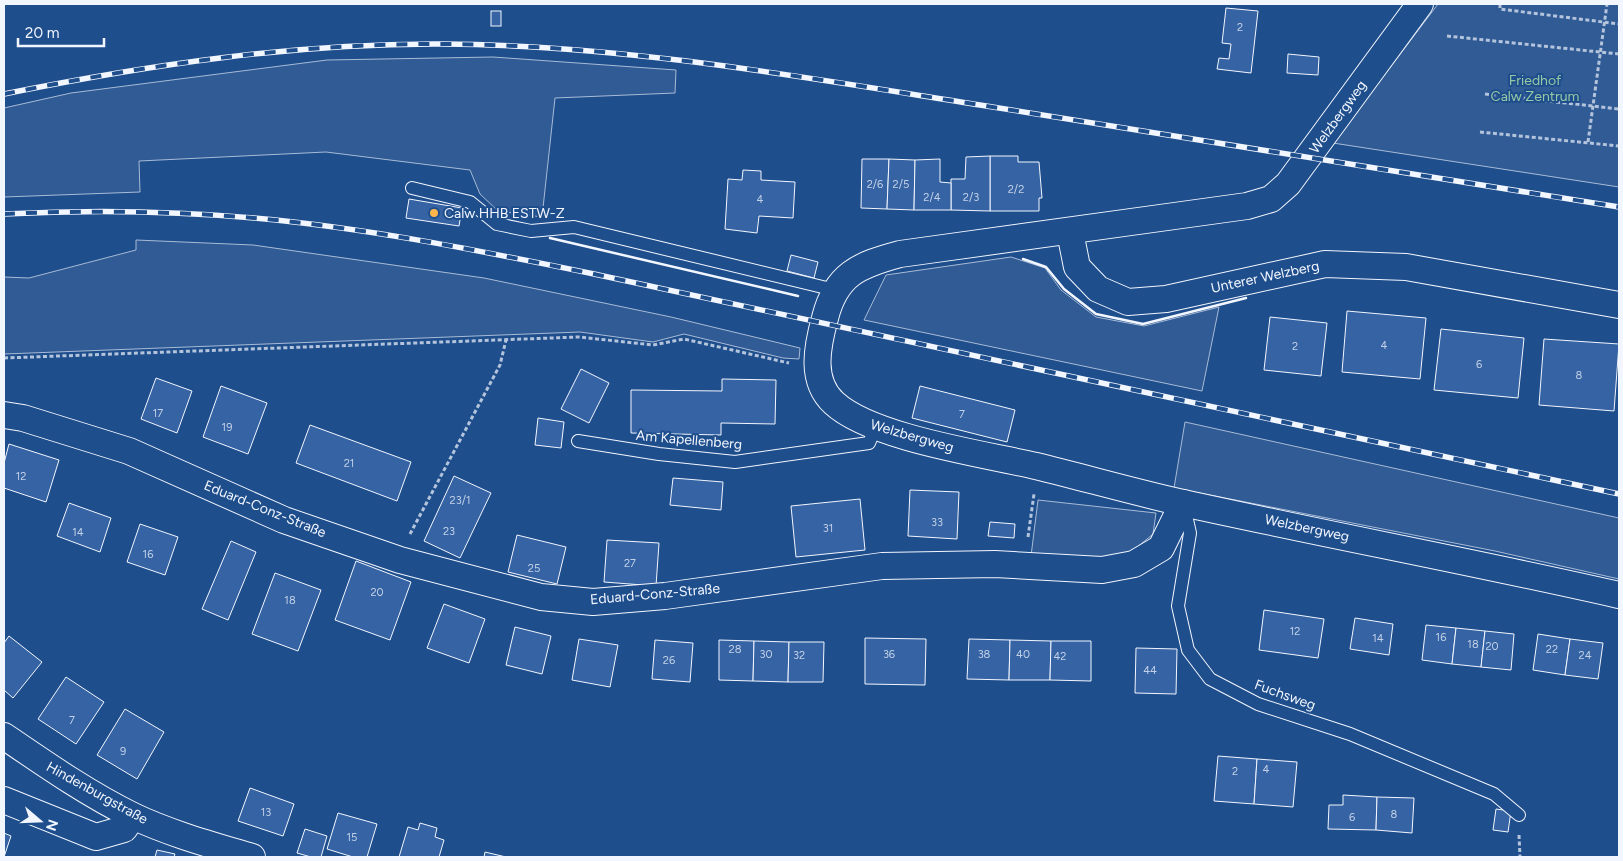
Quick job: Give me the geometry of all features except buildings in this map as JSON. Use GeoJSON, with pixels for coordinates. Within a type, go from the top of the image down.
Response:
{"type":"FeatureCollection","features":[{"type":"Feature","properties":{"kind":"street","name":"Welzbergweg"},"geometry":{"type":"LineString","coordinates":[[1420,4],[1294,176],[1271,199],[1247,206],[1141,219],[1070,232],[900,254],[871,262],[856,269],[843,279],[835,290],[826,312],[818,345],[820,379],[824,392],[845,413],[876,427],[1183,503],[1619,594]]}},
{"type":"Feature","properties":{"kind":"street","name":"Unterer Welzberg"},"geometry":{"type":"LineString","coordinates":[[1070,232],[1077,266],[1098,288],[1128,302],[1166,299],[1325,264],[1406,267],[1619,305]]}},
{"type":"Feature","properties":{"kind":"street","name":"Eduard-Conz-Straße"},"geometry":{"type":"LineString","coordinates":[[4,415],[22,418],[129,451],[284,520],[400,560],[541,597],[593,602],[665,596],[882,566],[994,564],[1102,570],[1134,564],[1161,548],[1183,503]]}},
{"type":"Feature","properties":{"kind":"street","name":"Hindenburgstraße"},"geometry":{"type":"LineString","coordinates":[[4,736],[48,766],[133,816],[180,835],[252,857]]}},
{"type":"Feature","properties":{"kind":"street"},"geometry":{"type":"LineString","coordinates":[[4,800],[96,837],[124,829],[133,816]]}},
{"type":"Feature","properties":{"kind":"lane"},"geometry":{"type":"LineString","coordinates":[[412,188],[470,202],[497,224],[531,231],[574,227],[835,290]]}},
{"type":"Feature","properties":{"kind":"lane","name":"Am Kapellenberg"},"geometry":{"type":"LineString","coordinates":[[578,440],[659,454],[735,462],[869,443],[876,427]]}},
{"type":"Feature","properties":{"kind":"lane","name":"Fuchsweg"},"geometry":{"type":"LineString","coordinates":[[1183,503],[1190,533],[1178,606],[1188,650],[1210,679],[1258,704],[1350,734],[1494,794],[1519,815]]}},
{"type":"Feature","properties":{"kind":"path"},"geometry":{"type":"LineString","coordinates":[[1500,4],[1500,10],[1619,24]]}},
{"type":"Feature","properties":{"kind":"path"},"geometry":{"type":"LineString","coordinates":[[1588,142],[1607,4]]}},
{"type":"Feature","properties":{"kind":"path"},"geometry":{"type":"LineString","coordinates":[[1447,36],[1619,54]]}},
{"type":"Feature","properties":{"kind":"path"},"geometry":{"type":"LineString","coordinates":[[1485,94],[1619,109]]}},
{"type":"Feature","properties":{"kind":"path"},"geometry":{"type":"LineString","coordinates":[[1480,132],[1619,146]]}},
{"type":"Feature","properties":{"kind":"path"},"geometry":{"type":"LineString","coordinates":[[4,358],[580,337],[653,346],[684,339],[791,363]]}},
{"type":"Feature","properties":{"kind":"path"},"geometry":{"type":"LineString","coordinates":[[407,540],[500,365],[506,340]]}},
{"type":"Feature","properties":{"kind":"path"},"geometry":{"type":"LineString","coordinates":[[1024,565],[1034,489]]}},
{"type":"Feature","properties":{"kind":"shaded area","name":"Friedhof Calw Zentrum"},"geometry":{"type":"Polygon","coordinates":[[[1438,4],[1619,4],[1619,187],[1333,143],[1438,4]]]}},
{"type":"Feature","properties":{"kind":"shaded area"},"geometry":{"type":"Polygon","coordinates":[[[493,57],[676,70],[675,93],[555,98],[542,217],[498,211],[480,194],[470,170],[326,152],[139,161],[140,192],[4,197],[4,108],[71,93],[327,60],[493,57]]]}},
{"type":"Feature","properties":{"kind":"shaded area"},"geometry":{"type":"Polygon","coordinates":[[[136,240],[253,245],[484,278],[671,317],[800,348],[799,359],[783,358],[684,334],[653,342],[580,332],[4,354],[4,277],[29,278],[136,250],[136,240]]]}},
{"type":"Feature","properties":{"kind":"shaded area"},"geometry":{"type":"Polygon","coordinates":[[[1011,257],[1045,268],[1061,290],[1096,317],[1144,326],[1219,307],[1202,391],[864,320],[886,275],[1011,257]]]}},
{"type":"Feature","properties":{"kind":"shaded area"},"geometry":{"type":"Polygon","coordinates":[[[1185,422],[1619,518],[1619,579],[1495,551],[1174,488],[1185,422]]]}},
{"type":"Feature","properties":{"kind":"shaded area"},"geometry":{"type":"Polygon","coordinates":[[[1038,500],[1156,513],[1153,534],[1129,554],[1100,562],[1031,556],[1038,500]]]}},
{"type":"Feature","properties":{"kind":"railway"},"geometry":{"type":"LineString","coordinates":[[4,94],[167,65],[332,47],[443,44],[578,50],[713,64],[913,94],[1619,207]]}},
{"type":"Feature","properties":{"kind":"railway"},"geometry":{"type":"LineString","coordinates":[[4,214],[129,212],[224,216],[297,222],[424,241],[594,274],[1619,494]]}},
{"type":"Feature","properties":{"kind":"wall"},"geometry":{"type":"LineString","coordinates":[[550,238],[798,296]]}},
{"type":"Feature","properties":{"kind":"wall"},"geometry":{"type":"LineString","coordinates":[[1023,259],[1046,267],[1064,289],[1096,314],[1143,324],[1246,298]]}},
{"type":"Feature","properties":{"kind":"place","name":"Calw HHB ESTW-Z"},"geometry":{"type":"Point","coordinates":[434,213]}}]}
